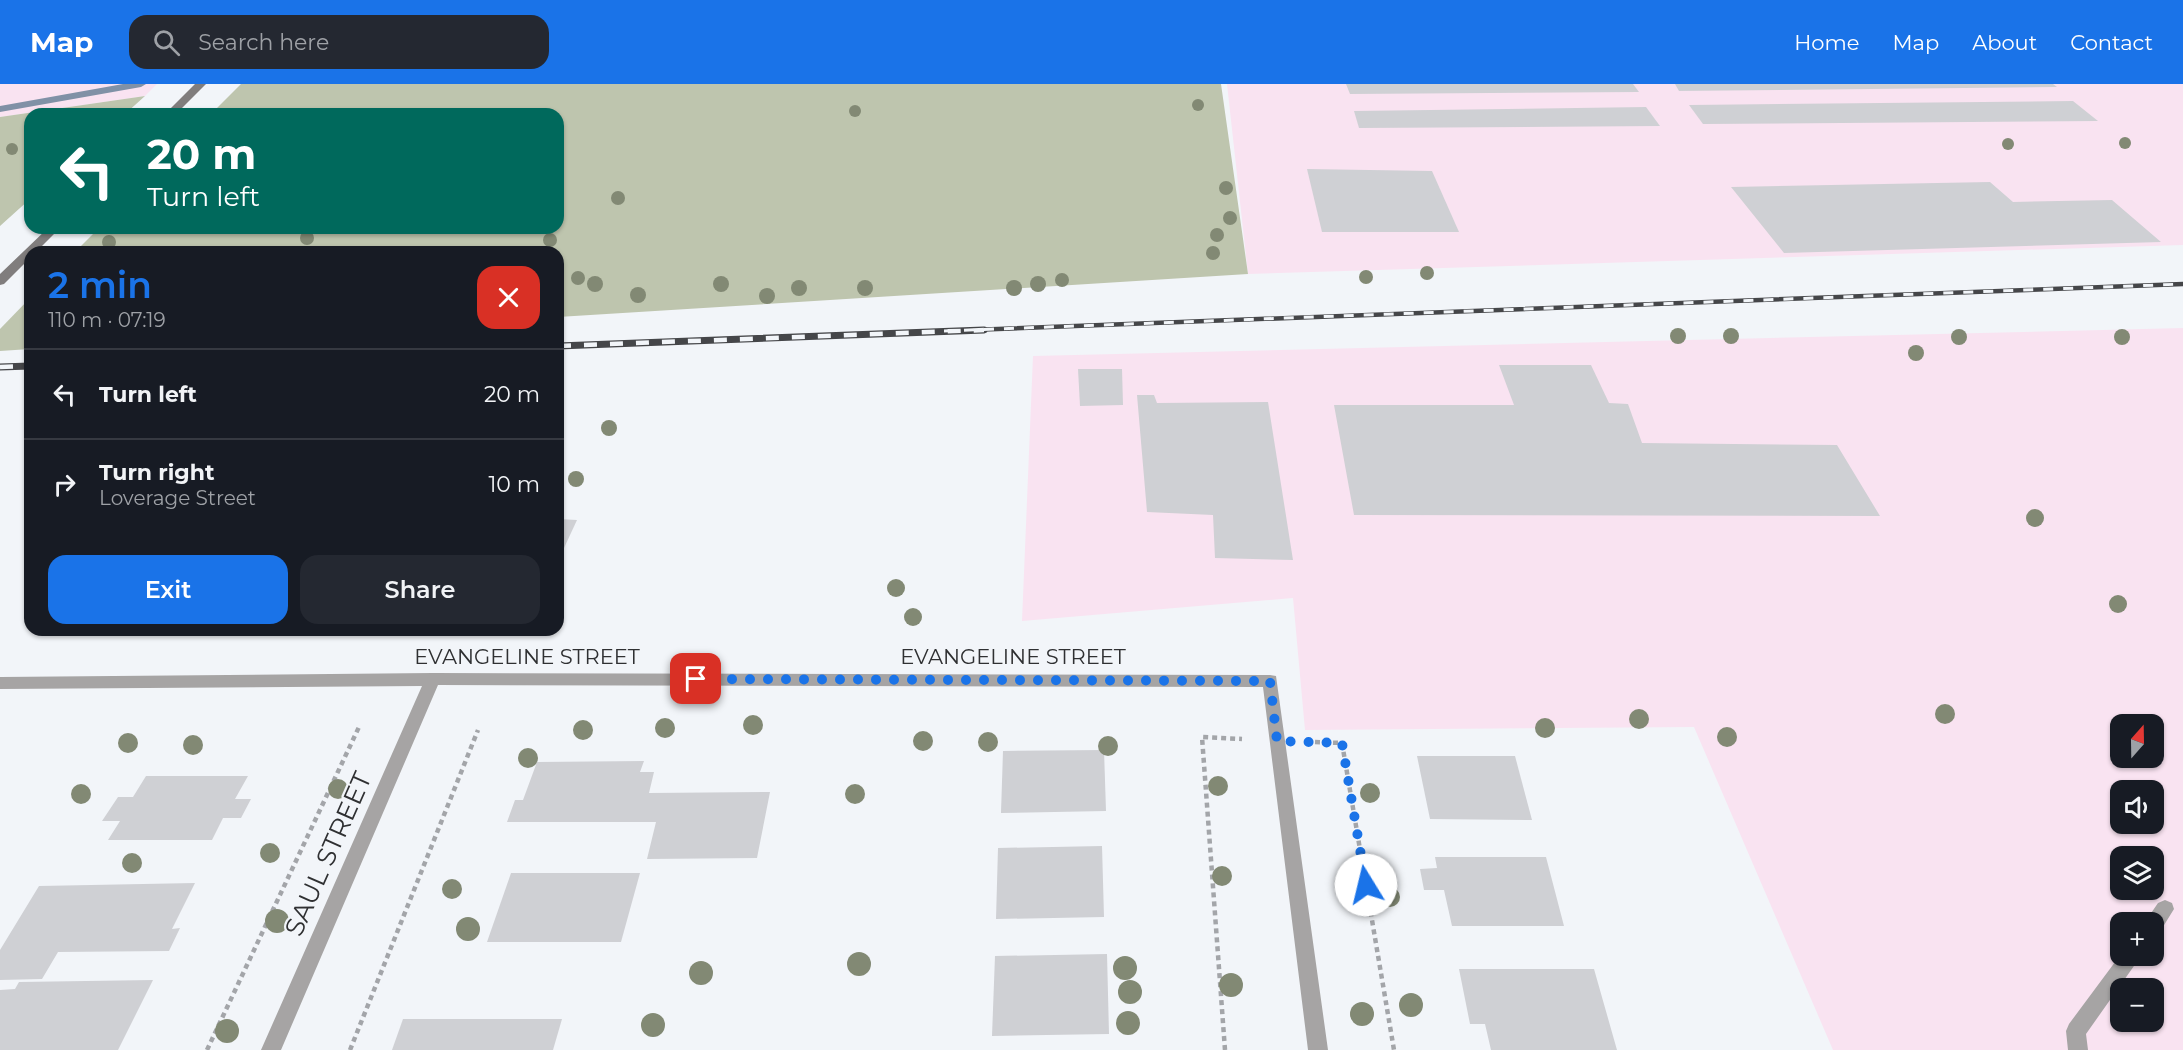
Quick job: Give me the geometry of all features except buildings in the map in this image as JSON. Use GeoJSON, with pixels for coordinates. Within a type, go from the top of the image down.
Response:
{"type":"FeatureCollection","features":[{"type":"Feature","properties":{"kind":"street"},"geometry":{"type":"LineString","coordinates":[[177,108],[201,84]]}},
{"type":"Feature","properties":{"kind":"street"},"geometry":{"type":"LineString","coordinates":[[36,246],[48,234]]}},
{"type":"Feature","properties":{"kind":"street"},"geometry":{"type":"LineString","coordinates":[[0,281],[24,257]]}},
{"type":"Feature","properties":{"kind":"street","name":"EVANGELINE STREET"},"geometry":{"type":"LineString","coordinates":[[0,683],[433,679],[1270,681],[1277,741]]}},
{"type":"Feature","properties":{"kind":"street","name":"SAUL STREET"},"geometry":{"type":"LineString","coordinates":[[271,1050],[433,679]]}},
{"type":"Feature","properties":{"kind":"street"},"geometry":{"type":"LineString","coordinates":[[1277,741],[1318,1050]]}},
{"type":"Feature","properties":{"kind":"street"},"geometry":{"type":"LineString","coordinates":[[2078,1050],[2076,1031],[2124,966]]}},
{"type":"Feature","properties":{"kind":"path"},"geometry":{"type":"LineString","coordinates":[[207,1050],[359,727]]}},
{"type":"Feature","properties":{"kind":"path"},"geometry":{"type":"LineString","coordinates":[[351,1050],[478,730]]}},
{"type":"Feature","properties":{"kind":"path"},"geometry":{"type":"LineString","coordinates":[[1225,1050],[1202,736],[1342,743],[1394,1050]]}},
{"type":"Feature","properties":{"kind":"shaded area"},"geometry":{"type":"Polygon","coordinates":[[[0,84],[157,84],[145,96],[62,108],[24,108],[24,114],[0,117],[0,84]]]}},
{"type":"Feature","properties":{"kind":"shaded area"},"geometry":{"type":"Polygon","coordinates":[[[1227,84],[2183,84],[2183,245],[1248,274],[1227,84]]]}},
{"type":"Feature","properties":{"kind":"shaded area"},"geometry":{"type":"Polygon","coordinates":[[[2183,328],[2183,1050],[1833,1050],[1694,727],[1305,730],[1293,598],[1022,621],[1033,356],[2183,328]]]}},
{"type":"Feature","properties":{"kind":"green space"},"geometry":{"type":"Polygon","coordinates":[[[241,84],[1221,84],[1248,274],[564,317],[564,246],[81,246],[93,234],[564,234],[564,108],[217,108],[241,84]]]}},
{"type":"Feature","properties":{"kind":"green space"},"geometry":{"type":"Polygon","coordinates":[[[145,96],[132,108],[62,108],[145,96]]]}},
{"type":"Feature","properties":{"kind":"green space"},"geometry":{"type":"Polygon","coordinates":[[[24,114],[24,204],[0,226],[0,117],[24,114]]]}},
{"type":"Feature","properties":{"kind":"green space"},"geometry":{"type":"Polygon","coordinates":[[[24,304],[24,349],[0,351],[0,329],[24,304]]]}},
{"type":"Feature","properties":{"kind":"waterway"},"geometry":{"type":"LineString","coordinates":[[0,109],[141,84]]}},
{"type":"Feature","properties":{"kind":"railway"},"geometry":{"type":"LineString","coordinates":[[944,331],[2183,284]]}},
{"type":"Feature","properties":{"kind":"railway"},"geometry":{"type":"LineString","coordinates":[[564,346],[984,330]]}},
{"type":"Feature","properties":{"kind":"railway"},"geometry":{"type":"LineString","coordinates":[[0,367],[24,366]]}},
{"type":"Feature","properties":{"kind":"route"},"geometry":{"type":"LineString","coordinates":[[696,679],[1270,681],[1277,741],[1342,743],[1366,885]]}}]}
